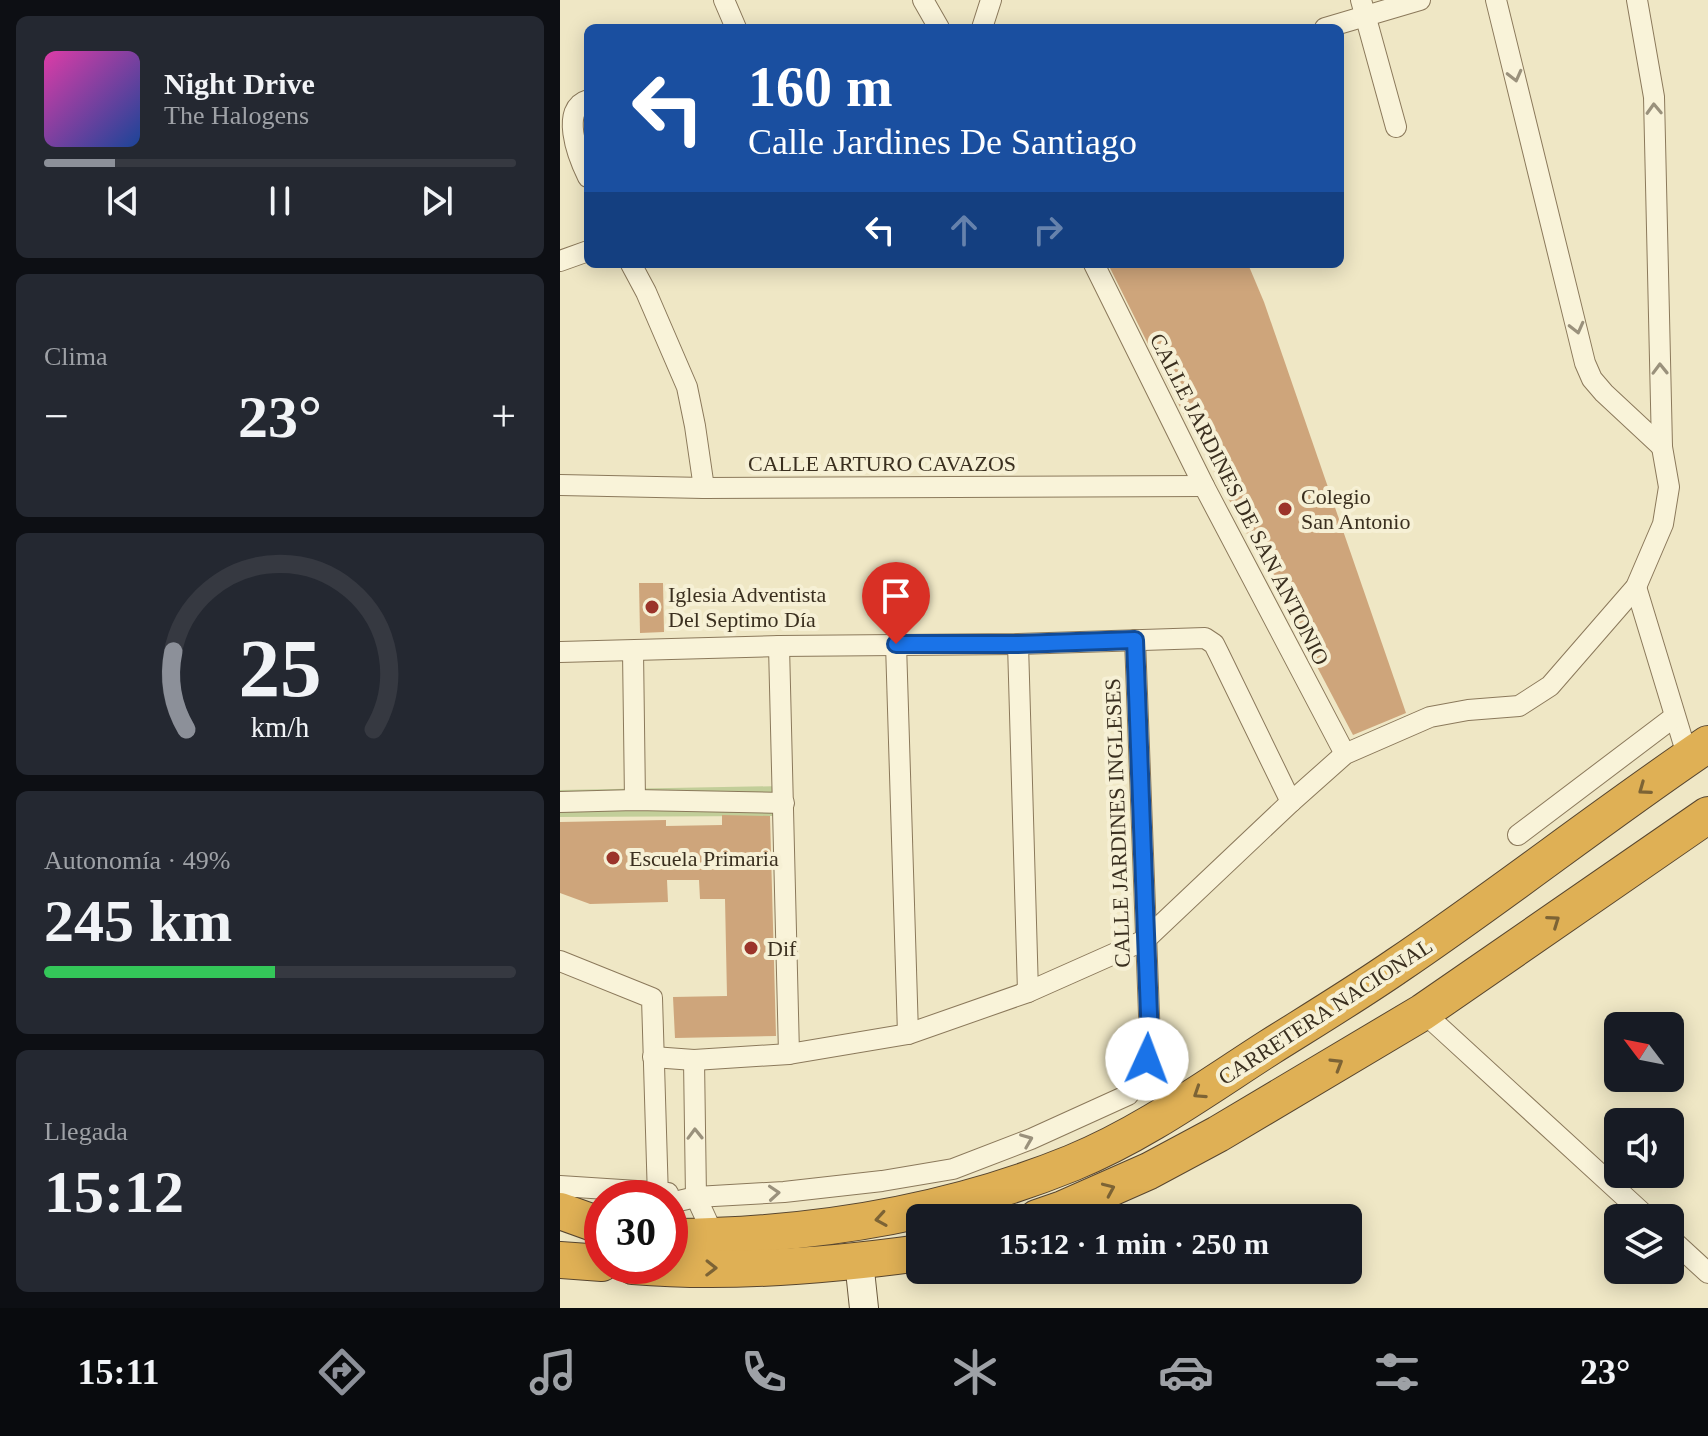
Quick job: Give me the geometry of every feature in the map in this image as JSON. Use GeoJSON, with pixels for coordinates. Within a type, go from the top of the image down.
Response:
{"type":"FeatureCollection","features":[{"type":"Feature","properties":{"kind":"highway","name":"CARRETERA NACIONAL"},"geometry":{"type":"LineString","coordinates":[[688,1237],[823,1228],[904,1215],[1003,1188],[1074,1162],[1153,1123],[1398,965],[1698,751]]}},
{"type":"Feature","properties":{"kind":"highway"},"geometry":{"type":"LineString","coordinates":[[1074,1204],[1205,1142],[1423,1012],[1708,815]]}},
{"type":"Feature","properties":{"kind":"highway"},"geometry":{"type":"LineString","coordinates":[[560,1211],[584,1221]]}},
{"type":"Feature","properties":{"kind":"highway"},"geometry":{"type":"LineString","coordinates":[[560,1227],[584,1228]]}},
{"type":"Feature","properties":{"kind":"highway"},"geometry":{"type":"LineString","coordinates":[[688,1267],[757,1268],[906,1255]]}},
{"type":"Feature","properties":{"kind":"main road"},"geometry":{"type":"LineString","coordinates":[[859,1261],[864,1308]]}},
{"type":"Feature","properties":{"kind":"street"},"geometry":{"type":"LineString","coordinates":[[724,0],[734,24]]}},
{"type":"Feature","properties":{"kind":"street"},"geometry":{"type":"LineString","coordinates":[[923,0],[937,24]]}},
{"type":"Feature","properties":{"kind":"street"},"geometry":{"type":"LineString","coordinates":[[983,24],[991,0]]}},
{"type":"Feature","properties":{"kind":"street"},"geometry":{"type":"LineString","coordinates":[[1333,24],[1363,8],[1420,0]]}},
{"type":"Feature","properties":{"kind":"street"},"geometry":{"type":"LineString","coordinates":[[1496,0],[1585,363],[1592,379],[1604,393],[1662,447]]}},
{"type":"Feature","properties":{"kind":"street"},"geometry":{"type":"LineString","coordinates":[[653,1057],[694,1060],[789,1054],[908,1034],[1028,992],[1145,940],[1345,754],[1430,717],[1519,706],[1550,686],[1571,664],[1636,587],[1663,524],[1669,487],[1662,447],[1654,97],[1637,0]]}},
{"type":"Feature","properties":{"kind":"street"},"geometry":{"type":"LineString","coordinates":[[1363,8],[1396,127]]}},
{"type":"Feature","properties":{"kind":"street"},"geometry":{"type":"LineString","coordinates":[[584,101],[569,111],[564,123],[584,169]]}},
{"type":"Feature","properties":{"kind":"street"},"geometry":{"type":"LineString","coordinates":[[560,261],[584,252]]}},
{"type":"Feature","properties":{"kind":"street"},"geometry":{"type":"LineString","coordinates":[[633,268],[687,387],[704,488]]}},
{"type":"Feature","properties":{"kind":"street","name":"CALLE JARDINES DE SAN ANTONIO"},"geometry":{"type":"LineString","coordinates":[[1096,268],[1204,486],[1345,754]]}},
{"type":"Feature","properties":{"kind":"street","name":"CALLE ARTURO CAVAZOS"},"geometry":{"type":"LineString","coordinates":[[560,485],[704,488],[1204,486]]}},
{"type":"Feature","properties":{"kind":"street"},"geometry":{"type":"LineString","coordinates":[[1636,587],[1674,717],[1698,751]]}},
{"type":"Feature","properties":{"kind":"street"},"geometry":{"type":"LineString","coordinates":[[560,652],[1205,638],[1214,644],[1291,802]]}},
{"type":"Feature","properties":{"kind":"street","name":"CALLE JARDINES INGLESES"},"geometry":{"type":"LineString","coordinates":[[696,1197],[784,1192],[953,1169],[1031,1139],[1128,1095],[1141,1075],[1150,1041],[1135,640]]}},
{"type":"Feature","properties":{"kind":"street"},"geometry":{"type":"LineString","coordinates":[[896,644],[908,1034]]}},
{"type":"Feature","properties":{"kind":"street"},"geometry":{"type":"LineString","coordinates":[[1018,644],[1028,992]]}},
{"type":"Feature","properties":{"kind":"street"},"geometry":{"type":"LineString","coordinates":[[779,646],[789,1054]]}},
{"type":"Feature","properties":{"kind":"street"},"geometry":{"type":"LineString","coordinates":[[633,651],[635,800]]}},
{"type":"Feature","properties":{"kind":"street"},"geometry":{"type":"LineString","coordinates":[[1518,835],[1674,717]]}},
{"type":"Feature","properties":{"kind":"street"},"geometry":{"type":"LineString","coordinates":[[560,802],[784,803]]}},
{"type":"Feature","properties":{"kind":"street"},"geometry":{"type":"LineString","coordinates":[[560,961],[652,998],[660,1180]]}},
{"type":"Feature","properties":{"kind":"street"},"geometry":{"type":"LineString","coordinates":[[1423,1012],[1633,1204]]}},
{"type":"Feature","properties":{"kind":"street"},"geometry":{"type":"LineString","coordinates":[[694,1060],[696,1197],[714,1236]]}},
{"type":"Feature","properties":{"kind":"street"},"geometry":{"type":"LineString","coordinates":[[560,1186],[584,1189]]}},
{"type":"Feature","properties":{"kind":"street"},"geometry":{"type":"LineString","coordinates":[[688,1197],[696,1197]]}},
{"type":"Feature","properties":{"kind":"street"},"geometry":{"type":"LineString","coordinates":[[560,1198],[584,1200]]}},
{"type":"Feature","properties":{"kind":"street"},"geometry":{"type":"LineString","coordinates":[[1684,1251],[1708,1273]]}},
{"type":"Feature","properties":{"kind":"green space"},"geometry":{"type":"Polygon","coordinates":[[[783,786],[784,816],[560,817],[560,790],[783,786]]]}},
{"type":"Feature","properties":{"kind":"building","name":"Colegio San Antonio"},"geometry":{"type":"Polygon","coordinates":[[[1110,268],[1250,268],[1406,713],[1353,735],[1110,268]]]}},
{"type":"Feature","properties":{"kind":"building","name":"Iglesia Adventista Del Septimo Día"},"geometry":{"type":"Polygon","coordinates":[[[639,583],[663,583],[664,632],[640,633],[639,583]]]}},
{"type":"Feature","properties":{"kind":"building","name":"Dif"},"geometry":{"type":"Polygon","coordinates":[[[722,815],[770,816],[776,1036],[675,1038],[673,997],[727,996],[725,899],[700,899],[699,880],[667,880],[668,902],[590,904],[560,893],[560,822],[666,820],[666,826],[722,825],[722,815]]]}},
{"type":"Feature","properties":{"kind":"place","name":"Colegio San Antonio"},"geometry":{"type":"Point","coordinates":[1285,509]}},
{"type":"Feature","properties":{"kind":"place","name":"Iglesia Adventista Del Septimo Día"},"geometry":{"type":"Point","coordinates":[652,607]}},
{"type":"Feature","properties":{"kind":"place","name":"Escuela Primaria"},"geometry":{"type":"Point","coordinates":[613,858]}},
{"type":"Feature","properties":{"kind":"place","name":"Dif"},"geometry":{"type":"Point","coordinates":[751,948]}},
{"type":"Feature","properties":{"kind":"route"},"geometry":{"type":"LineString","coordinates":[[896,644],[1135,640],[1150,1041],[1147,1059]]}}]}
